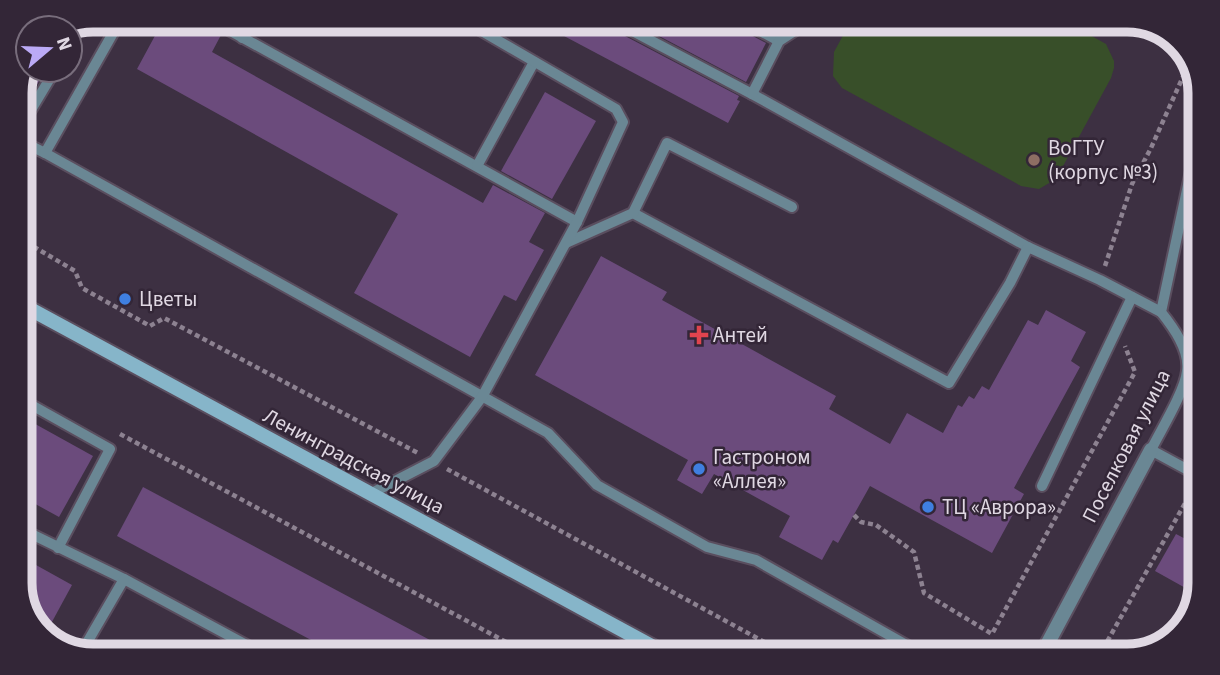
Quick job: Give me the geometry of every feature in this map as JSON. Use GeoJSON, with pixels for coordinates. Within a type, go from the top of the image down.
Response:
{"type":"FeatureCollection","features":[{"type":"Feature","properties":{"kind":"main road","name":"Ленинградская улица"},"geometry":{"type":"LineString","coordinates":[[32,310],[648,644]]}},
{"type":"Feature","properties":{"kind":"street","name":"Поселковая улица"},"geometry":{"type":"LineString","coordinates":[[1047,644],[1151,450]]}},
{"type":"Feature","properties":{"kind":"lane"},"geometry":{"type":"LineString","coordinates":[[45,153],[114,32]]}},
{"type":"Feature","properties":{"kind":"lane"},"geometry":{"type":"LineString","coordinates":[[232,32],[577,222]]}},
{"type":"Feature","properties":{"kind":"lane"},"geometry":{"type":"LineString","coordinates":[[243,38],[246,32]]}},
{"type":"Feature","properties":{"kind":"lane"},"geometry":{"type":"LineString","coordinates":[[370,494],[434,461],[482,397],[577,222],[623,122],[616,109],[483,32]]}},
{"type":"Feature","properties":{"kind":"lane"},"geometry":{"type":"LineString","coordinates":[[635,32],[1028,247],[1161,312],[1188,185]]}},
{"type":"Feature","properties":{"kind":"lane"},"geometry":{"type":"LineString","coordinates":[[762,32],[779,41]]}},
{"type":"Feature","properties":{"kind":"lane"},"geometry":{"type":"LineString","coordinates":[[752,94],[779,41],[793,32]]}},
{"type":"Feature","properties":{"kind":"lane"},"geometry":{"type":"LineString","coordinates":[[477,166],[534,62]]}},
{"type":"Feature","properties":{"kind":"lane"},"geometry":{"type":"LineString","coordinates":[[32,108],[47,84]]}},
{"type":"Feature","properties":{"kind":"lane"},"geometry":{"type":"LineString","coordinates":[[566,243],[633,213],[667,143],[792,207]]}},
{"type":"Feature","properties":{"kind":"lane"},"geometry":{"type":"LineString","coordinates":[[32,146],[548,433],[597,485],[707,547],[755,560],[905,644]]}},
{"type":"Feature","properties":{"kind":"lane"},"geometry":{"type":"LineString","coordinates":[[633,213],[949,383],[1010,283],[1028,247]]}},
{"type":"Feature","properties":{"kind":"lane"},"geometry":{"type":"LineString","coordinates":[[1042,486],[1132,297]]}},
{"type":"Feature","properties":{"kind":"lane","name":"Поселковая улица"},"geometry":{"type":"LineString","coordinates":[[1151,450],[1179,394],[1187,370],[1179,339],[1161,312]]}},
{"type":"Feature","properties":{"kind":"lane"},"geometry":{"type":"LineString","coordinates":[[32,405],[110,449],[58,548]]}},
{"type":"Feature","properties":{"kind":"lane"},"geometry":{"type":"LineString","coordinates":[[1151,450],[1188,470]]}},
{"type":"Feature","properties":{"kind":"lane"},"geometry":{"type":"LineString","coordinates":[[32,534],[124,579],[245,644]]}},
{"type":"Feature","properties":{"kind":"lane"},"geometry":{"type":"LineString","coordinates":[[87,643],[124,579]]}},
{"type":"Feature","properties":{"kind":"path"},"geometry":{"type":"LineString","coordinates":[[1100,280],[1132,184],[1185,73]]}},
{"type":"Feature","properties":{"kind":"path"},"geometry":{"type":"LineString","coordinates":[[32,246],[75,271],[82,288],[150,326],[164,318],[434,461],[768,644]]}},
{"type":"Feature","properties":{"kind":"path"},"geometry":{"type":"LineString","coordinates":[[853,515],[861,522],[876,525],[914,552],[924,593],[992,634],[1135,372],[1118,327]]}},
{"type":"Feature","properties":{"kind":"path"},"geometry":{"type":"LineString","coordinates":[[118,432],[510,644]]}},
{"type":"Feature","properties":{"kind":"path"},"geometry":{"type":"LineString","coordinates":[[1107,644],[1188,498]]}},
{"type":"Feature","properties":{"kind":"green space"},"geometry":{"type":"Polygon","coordinates":[[[845,32],[1084,32],[1106,44],[1114,61],[1114,68],[1056,179],[1039,189],[1021,186],[842,88],[833,76],[834,52],[845,32]]]}},
{"type":"Feature","properties":{"kind":"building"},"geometry":{"type":"Polygon","coordinates":[[[157,32],[216,32],[221,35],[212,52],[483,203],[493,185],[545,213],[529,242],[544,250],[516,301],[504,295],[470,357],[354,293],[398,214],[137,69],[157,32]]]}},
{"type":"Feature","properties":{"kind":"building"},"geometry":{"type":"Polygon","coordinates":[[[556,32],[617,32],[739,96],[737,100],[740,101],[728,123],[556,32]]]}},
{"type":"Feature","properties":{"kind":"building"},"geometry":{"type":"Polygon","coordinates":[[[652,32],[745,32],[766,43],[746,82],[652,32]]]}},
{"type":"Feature","properties":{"kind":"building"},"geometry":{"type":"Polygon","coordinates":[[[545,92],[596,121],[552,199],[501,171],[545,92]]]}},
{"type":"Feature","properties":{"kind":"building"},"geometry":{"type":"Polygon","coordinates":[[[601,256],[667,292],[662,300],[836,396],[829,409],[890,444],[907,413],[943,433],[958,405],[962,407],[969,396],[974,399],[982,386],[989,390],[1028,320],[1038,325],[1046,310],[1086,332],[1071,361],[1080,367],[1014,488],[1024,494],[992,553],[870,486],[838,543],[833,540],[822,560],[779,537],[790,516],[714,474],[702,494],[677,480],[688,460],[535,375],[601,256]]]}},
{"type":"Feature","properties":{"kind":"building"},"geometry":{"type":"Polygon","coordinates":[[[32,422],[93,456],[59,517],[32,502],[32,422]]]}},
{"type":"Feature","properties":{"kind":"building"},"geometry":{"type":"Polygon","coordinates":[[[143,487],[437,644],[319,644],[117,536],[143,487]]]}},
{"type":"Feature","properties":{"kind":"building"},"geometry":{"type":"Polygon","coordinates":[[[1176,534],[1188,540],[1187,589],[1155,571],[1176,534]]]}},
{"type":"Feature","properties":{"kind":"building"},"geometry":{"type":"Polygon","coordinates":[[[36,565],[72,585],[50,626],[35,602],[32,572],[36,565]]]}},
{"type":"Feature","properties":{"kind":"place","name":"ВоГТУ (корпус №3)"},"geometry":{"type":"Point","coordinates":[1034,160]}},
{"type":"Feature","properties":{"kind":"place","name":"Цветы"},"geometry":{"type":"Point","coordinates":[125,299]}},
{"type":"Feature","properties":{"kind":"place","name":"Антей"},"geometry":{"type":"Point","coordinates":[699,335]}},
{"type":"Feature","properties":{"kind":"place","name":"Гастроном «Аллея»"},"geometry":{"type":"Point","coordinates":[699,469]}},
{"type":"Feature","properties":{"kind":"place","name":"ТЦ «Аврора»"},"geometry":{"type":"Point","coordinates":[928,507]}}]}
